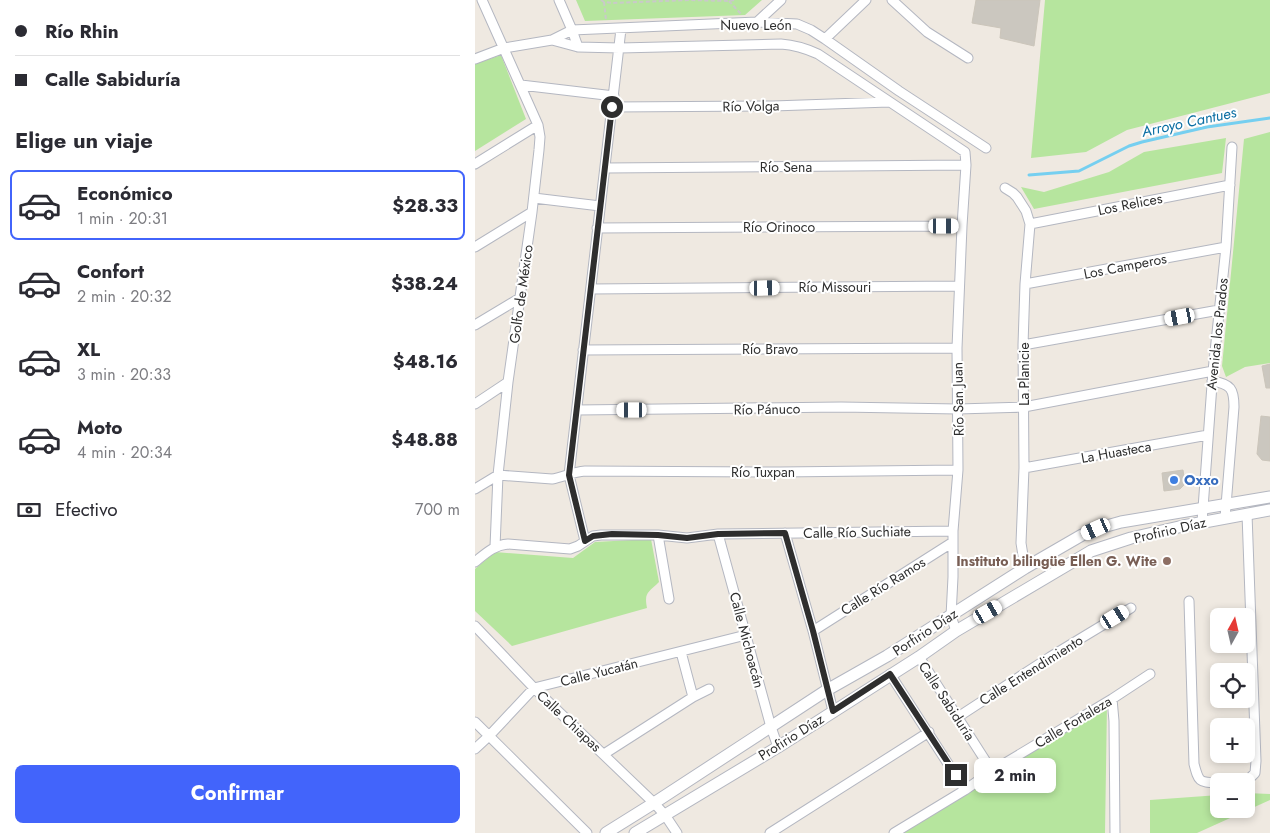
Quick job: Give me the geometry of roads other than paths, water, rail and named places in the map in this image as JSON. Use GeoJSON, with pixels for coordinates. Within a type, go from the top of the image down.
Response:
{"type":"FeatureCollection","features":[{"type":"Feature","properties":{"kind":"street","name":"Golfo de México"},"geometry":{"type":"LineString","coordinates":[[482,0],[538,125],[540,137],[534,198],[498,475],[495,547]]}},
{"type":"Feature","properties":{"kind":"street"},"geometry":{"type":"LineString","coordinates":[[559,0],[578,47]]}},
{"type":"Feature","properties":{"kind":"street"},"geometry":{"type":"LineString","coordinates":[[753,22],[781,0]]}},
{"type":"Feature","properties":{"kind":"street"},"geometry":{"type":"LineString","coordinates":[[825,39],[866,0]]}},
{"type":"Feature","properties":{"kind":"street"},"geometry":{"type":"LineString","coordinates":[[891,0],[927,32],[968,58]]}},
{"type":"Feature","properties":{"kind":"street","name":"Nuevo León"},"geometry":{"type":"LineString","coordinates":[[475,59],[505,48],[552,40],[572,30],[753,22],[797,24],[825,39],[899,91],[986,148]]}},
{"type":"Feature","properties":{"kind":"street"},"geometry":{"type":"LineString","coordinates":[[585,541],[569,475],[621,29]]}},
{"type":"Feature","properties":{"kind":"street","name":"Nuevo León"},"geometry":{"type":"LineString","coordinates":[[552,40],[578,47],[620,48],[795,45],[818,54],[965,152]]}},
{"type":"Feature","properties":{"kind":"street"},"geometry":{"type":"LineString","coordinates":[[521,85],[614,96]]}},
{"type":"Feature","properties":{"kind":"street","name":"Río Volga"},"geometry":{"type":"LineString","coordinates":[[612,107],[773,106],[890,102]]}},
{"type":"Feature","properties":{"kind":"street"},"geometry":{"type":"LineString","coordinates":[[475,164],[538,125]]}},
{"type":"Feature","properties":{"kind":"street"},"geometry":{"type":"LineString","coordinates":[[966,165],[965,152],[971,137]]}},
{"type":"Feature","properties":{"kind":"street","name":"Avenida los Prados"},"geometry":{"type":"LineString","coordinates":[[1202,522],[1212,381],[1226,247],[1232,147]]}},
{"type":"Feature","properties":{"kind":"street","name":"Río Sena"},"geometry":{"type":"LineString","coordinates":[[606,168],[966,165]]}},
{"type":"Feature","properties":{"kind":"street","name":"Río San Juan"},"geometry":{"type":"LineString","coordinates":[[956,631],[951,616],[953,531],[959,470],[957,348],[966,165]]}},
{"type":"Feature","properties":{"kind":"street","name":"Los Relices"},"geometry":{"type":"LineString","coordinates":[[1030,224],[1230,185]]}},
{"type":"Feature","properties":{"kind":"street","name":"La Planicie"},"geometry":{"type":"LineString","coordinates":[[1005,188],[1017,197],[1026,211],[1030,224],[1025,284],[1023,345],[1024,468],[1021,543],[1025,568]]}},
{"type":"Feature","properties":{"kind":"street"},"geometry":{"type":"LineString","coordinates":[[534,198],[600,206]]}},
{"type":"Feature","properties":{"kind":"street"},"geometry":{"type":"LineString","coordinates":[[475,247],[532,212]]}},
{"type":"Feature","properties":{"kind":"street","name":"Río Orinoco"},"geometry":{"type":"LineString","coordinates":[[597,228],[962,226]]}},
{"type":"Feature","properties":{"kind":"street","name":"Los Camperos"},"geometry":{"type":"LineString","coordinates":[[1025,284],[1226,247]]}},
{"type":"Feature","properties":{"kind":"street","name":"Río Missouri"},"geometry":{"type":"LineString","coordinates":[[591,289],[959,286]]}},
{"type":"Feature","properties":{"kind":"street"},"geometry":{"type":"LineString","coordinates":[[475,325],[520,298]]}},
{"type":"Feature","properties":{"kind":"street"},"geometry":{"type":"LineString","coordinates":[[1023,345],[1219,310]]}},
{"type":"Feature","properties":{"kind":"street","name":"Río Bravo"},"geometry":{"type":"LineString","coordinates":[[583,350],[957,348]]}},
{"type":"Feature","properties":{"kind":"street","name":"Río Pánuco"},"geometry":{"type":"LineString","coordinates":[[577,410],[841,407],[958,409],[1024,407],[1213,371]]}},
{"type":"Feature","properties":{"kind":"street"},"geometry":{"type":"LineString","coordinates":[[1212,381],[1231,387],[1234,396],[1225,518]]}},
{"type":"Feature","properties":{"kind":"street"},"geometry":{"type":"LineString","coordinates":[[475,404],[509,382]]}},
{"type":"Feature","properties":{"kind":"street","name":"La Huasteca"},"geometry":{"type":"LineString","coordinates":[[1024,468],[1208,435]]}},
{"type":"Feature","properties":{"kind":"street","name":"Río Tuxpan"},"geometry":{"type":"LineString","coordinates":[[498,475],[552,479],[585,471],[780,472],[959,470]]}},
{"type":"Feature","properties":{"kind":"street"},"geometry":{"type":"LineString","coordinates":[[475,489],[498,475]]}},
{"type":"Feature","properties":{"kind":"street","name":"Porfirio Díaz"},"geometry":{"type":"LineString","coordinates":[[606,833],[827,690],[887,656],[1025,568],[1082,535],[1121,522],[1270,497]]}},
{"type":"Feature","properties":{"kind":"street"},"geometry":{"type":"LineString","coordinates":[[1255,773],[1247,514],[1270,510]]}},
{"type":"Feature","properties":{"kind":"street","name":"Profirio Díaz"},"geometry":{"type":"LineString","coordinates":[[635,833],[778,746],[919,657],[956,631],[1091,551],[1131,538],[1247,514]]}},
{"type":"Feature","properties":{"kind":"street","name":"Calle Río Suchiate"},"geometry":{"type":"LineString","coordinates":[[495,547],[501,544],[508,544],[570,549],[593,536],[601,535],[658,535],[687,538],[718,534],[953,531]]}},
{"type":"Feature","properties":{"kind":"street"},"geometry":{"type":"LineString","coordinates":[[785,533],[813,631],[833,711]]}},
{"type":"Feature","properties":{"kind":"street","name":"Calle Michoacán"},"geometry":{"type":"LineString","coordinates":[[718,534],[771,727],[778,746]]}},
{"type":"Feature","properties":{"kind":"street"},"geometry":{"type":"LineString","coordinates":[[658,535],[669,600]]}},
{"type":"Feature","properties":{"kind":"street","name":"Calle Río Ramos"},"geometry":{"type":"LineString","coordinates":[[813,631],[953,542]]}},
{"type":"Feature","properties":{"kind":"street"},"geometry":{"type":"LineString","coordinates":[[475,562],[495,547]]}},
{"type":"Feature","properties":{"kind":"street"},"geometry":{"type":"LineString","coordinates":[[1189,601],[1194,764],[1198,778],[1203,782],[1210,782]]}},
{"type":"Feature","properties":{"kind":"street","name":"Calle Entendimiento"},"geometry":{"type":"LineString","coordinates":[[958,717],[1050,657],[1131,608]]}},
{"type":"Feature","properties":{"kind":"street","name":"Calle Chiapas"},"geometry":{"type":"LineString","coordinates":[[475,626],[534,688],[655,803],[677,833]]}},
{"type":"Feature","properties":{"kind":"street","name":"Calle Yucatán"},"geometry":{"type":"LineString","coordinates":[[534,688],[746,635]]}},
{"type":"Feature","properties":{"kind":"street"},"geometry":{"type":"LineString","coordinates":[[681,652],[693,697]]}},
{"type":"Feature","properties":{"kind":"street","name":"Calle Sabiduría"},"geometry":{"type":"LineString","coordinates":[[919,657],[992,771]]}},
{"type":"Feature","properties":{"kind":"street"},"geometry":{"type":"LineString","coordinates":[[890,674],[965,790]]}},
{"type":"Feature","properties":{"kind":"street","name":"Calle Fortaleza"},"geometry":{"type":"LineString","coordinates":[[894,833],[1150,674]]}},
{"type":"Feature","properties":{"kind":"street"},"geometry":{"type":"LineString","coordinates":[[475,749],[534,688]]}},
{"type":"Feature","properties":{"kind":"street"},"geometry":{"type":"LineString","coordinates":[[604,754],[693,697],[709,689]]}},
{"type":"Feature","properties":{"kind":"street"},"geometry":{"type":"LineString","coordinates":[[1112,699],[1115,833]]}},
{"type":"Feature","properties":{"kind":"street"},"geometry":{"type":"LineString","coordinates":[[475,722],[587,833]]}},
{"type":"Feature","properties":{"kind":"street"},"geometry":{"type":"LineString","coordinates":[[770,833],[929,732]]}},
{"type":"Feature","properties":{"kind":"waterway","name":"Arroyo Cantues"},"geometry":{"type":"LineString","coordinates":[[1029,175],[1079,171],[1129,146],[1142,142],[1207,127],[1270,118]]}},
{"type":"Feature","properties":{"kind":"place","name":"Oxxo"},"geometry":{"type":"Point","coordinates":[1174,480]}},
{"type":"Feature","properties":{"kind":"place","name":"Instituto bilingüe Ellen G. Wite"},"geometry":{"type":"Point","coordinates":[1167,561]}}]}
